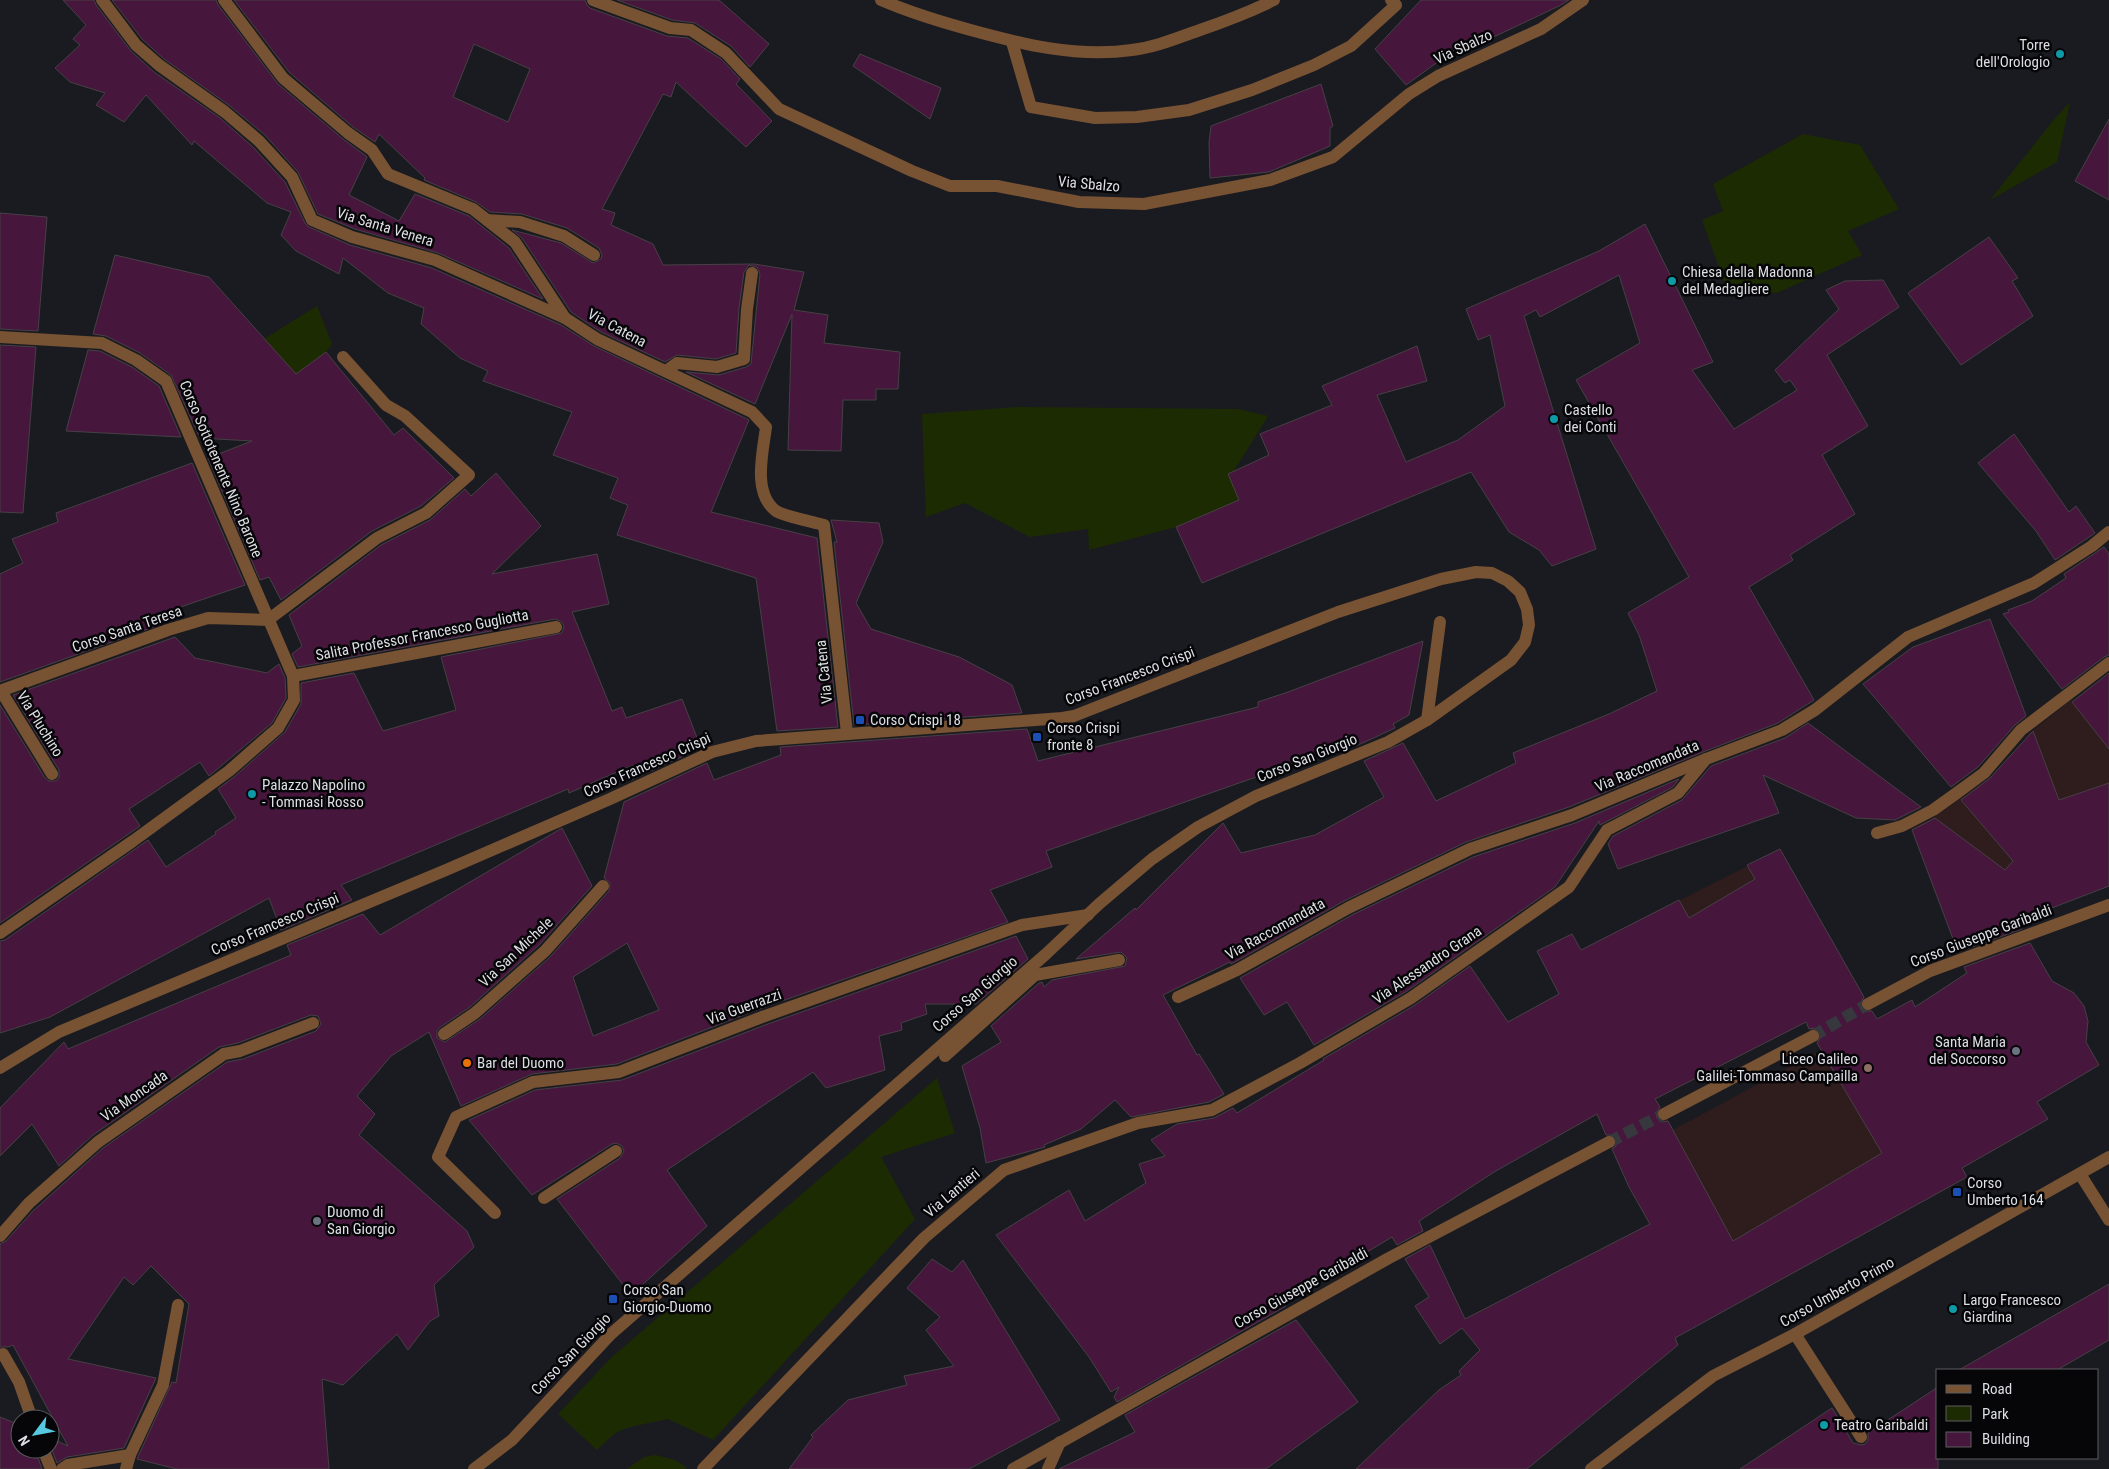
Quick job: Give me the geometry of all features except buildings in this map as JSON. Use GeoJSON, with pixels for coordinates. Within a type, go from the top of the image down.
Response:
{"type":"FeatureCollection","features":[{"type":"Feature","properties":{"kind":"street","name":"Via Santa Venera"},"geometry":{"type":"LineString","coordinates":[[102,0],[136,45],[159,65],[225,112],[259,141],[292,177],[312,220],[352,237],[435,260],[565,318]]}},
{"type":"Feature","properties":{"kind":"street","name":"Via Catena"},"geometry":{"type":"LineString","coordinates":[[224,0],[283,78],[348,133],[372,150],[388,174],[472,209],[515,242],[565,318],[597,339],[752,412],[766,427],[762,467],[763,495],[776,511],[824,525],[847,733]]}},
{"type":"Feature","properties":{"kind":"street","name":"Via Sbalzo"},"geometry":{"type":"LineString","coordinates":[[593,0],[670,28],[691,30],[726,53],[779,109],[912,171],[950,186],[997,186],[1079,202],[1144,204],[1270,180],[1333,157],[1409,94],[1438,76],[1541,29],[1583,0]]}},
{"type":"Feature","properties":{"kind":"street"},"geometry":{"type":"LineString","coordinates":[[885,1],[935,20],[1012,42],[1055,50],[1131,50],[1163,44],[1252,12],[1274,0]]}},
{"type":"Feature","properties":{"kind":"street"},"geometry":{"type":"LineString","coordinates":[[1012,42],[1031,107],[1095,118],[1137,117],[1189,110],[1252,90],[1314,65],[1351,46],[1396,5],[1391,0]]}},
{"type":"Feature","properties":{"kind":"street"},"geometry":{"type":"LineString","coordinates":[[487,220],[520,222],[546,230],[564,236],[594,255]]}},
{"type":"Feature","properties":{"kind":"street"},"geometry":{"type":"LineString","coordinates":[[666,371],[677,363],[717,367],[744,359],[747,309],[752,273]]}},
{"type":"Feature","properties":{"kind":"street","name":"Corso Sottotenente Nino Barone"},"geometry":{"type":"LineString","coordinates":[[0,337],[102,343],[136,360],[166,381],[293,676]]}},
{"type":"Feature","properties":{"kind":"street"},"geometry":{"type":"LineString","coordinates":[[268,620],[377,538],[426,514],[469,475],[406,416],[386,404],[343,357]]}},
{"type":"Feature","properties":{"kind":"street","name":"Via Raccomandata"},"geometry":{"type":"LineString","coordinates":[[1178,997],[1237,970],[1348,908],[1470,849],[1572,815],[1706,759],[1782,730],[1815,710],[1908,637],[2034,583],[2092,546],[2109,532]]}},
{"type":"Feature","properties":{"kind":"street","name":"Corso Francesco Crispi"},"geometry":{"type":"LineString","coordinates":[[0,1068],[59,1032],[446,870],[610,799],[712,752],[756,741],[1074,716],[1338,612],[1441,579],[1476,572],[1492,573],[1508,580],[1520,592],[1527,609]]}},
{"type":"Feature","properties":{"kind":"street","name":"Corso San Giorgio"},"geometry":{"type":"LineString","coordinates":[[474,1469],[512,1440],[612,1334],[1152,859],[1198,827],[1256,796],[1388,742],[1427,720],[1511,660],[1525,642],[1529,625],[1527,609]]}},
{"type":"Feature","properties":{"kind":"street","name":"Corso Santa Teresa"},"geometry":{"type":"LineString","coordinates":[[0,691],[168,630],[208,618],[268,620]]}},
{"type":"Feature","properties":{"kind":"street"},"geometry":{"type":"LineString","coordinates":[[1427,720],[1440,622]]}},
{"type":"Feature","properties":{"kind":"street","name":"Salita Professor Francesco Gugliotta"},"geometry":{"type":"LineString","coordinates":[[293,676],[556,627]]}},
{"type":"Feature","properties":{"kind":"street"},"geometry":{"type":"LineString","coordinates":[[1877,833],[1902,826],[1933,810],[1954,796],[1984,773],[2021,730],[2109,663]]}},
{"type":"Feature","properties":{"kind":"street"},"geometry":{"type":"LineString","coordinates":[[0,933],[141,835],[229,770],[278,728],[294,700],[293,676]]}},
{"type":"Feature","properties":{"kind":"street","name":"Via Pluchino"},"geometry":{"type":"LineString","coordinates":[[0,691],[52,774]]}},
{"type":"Feature","properties":{"kind":"street","name":"Via Alessandro Grana"},"geometry":{"type":"LineString","coordinates":[[1300,1063],[1411,998],[1569,887],[1606,830],[1678,793],[1706,759]]}},
{"type":"Feature","properties":{"kind":"street","name":"Via San Michele"},"geometry":{"type":"LineString","coordinates":[[444,1034],[475,1013],[545,951],[603,886]]}},
{"type":"Feature","properties":{"kind":"street","name":"Corso Giuseppe Garibaldi"},"geometry":{"type":"LineString","coordinates":[[1868,1004],[1930,970],[2109,906]]}},
{"type":"Feature","properties":{"kind":"street","name":"Via Guerrazzi"},"geometry":{"type":"LineString","coordinates":[[495,1213],[438,1158],[456,1117],[533,1082],[619,1072],[762,1017],[1022,924],[1088,915]]}},
{"type":"Feature","properties":{"kind":"street"},"geometry":{"type":"LineString","coordinates":[[945,1056],[1035,975],[1119,960]]}},
{"type":"Feature","properties":{"kind":"street","name":"Via Moncada"},"geometry":{"type":"LineString","coordinates":[[0,1236],[29,1203],[98,1142],[224,1054],[240,1051],[313,1023]]}},
{"type":"Feature","properties":{"kind":"street"},"geometry":{"type":"LineString","coordinates":[[1664,1114],[1813,1036]]}},
{"type":"Feature","properties":{"kind":"street","name":"Via Lantieri"},"geometry":{"type":"LineString","coordinates":[[702,1469],[924,1238],[1004,1170],[1138,1123],[1212,1110],[1300,1063]]}},
{"type":"Feature","properties":{"kind":"street","name":"Corso Giuseppe Garibaldi"},"geometry":{"type":"LineString","coordinates":[[1012,1469],[1389,1258],[1609,1142]]}},
{"type":"Feature","properties":{"kind":"street"},"geometry":{"type":"LineString","coordinates":[[544,1198],[616,1151]]}},
{"type":"Feature","properties":{"kind":"street","name":"Corso Umberto Primo"},"geometry":{"type":"LineString","coordinates":[[1590,1469],[1713,1376],[1795,1334],[2109,1158]]}},
{"type":"Feature","properties":{"kind":"street"},"geometry":{"type":"LineString","coordinates":[[2080,1174],[2109,1220]]}},
{"type":"Feature","properties":{"kind":"street"},"geometry":{"type":"LineString","coordinates":[[126,1469],[130,1455],[163,1385],[178,1306]]}},
{"type":"Feature","properties":{"kind":"street"},"geometry":{"type":"LineString","coordinates":[[1795,1334],[1861,1437]]}},
{"type":"Feature","properties":{"kind":"street"},"geometry":{"type":"LineString","coordinates":[[4,1354],[19,1382],[28,1409]]}},
{"type":"Feature","properties":{"kind":"street"},"geometry":{"type":"LineString","coordinates":[[1048,1469],[1060,1442]]}},
{"type":"Feature","properties":{"kind":"street"},"geometry":{"type":"LineString","coordinates":[[62,1469],[68,1465],[130,1455]]}},
{"type":"Feature","properties":{"kind":"shaded area"},"geometry":{"type":"Polygon","coordinates":[[[2071,700],[2093,728],[2109,716],[2109,886],[1956,945],[1912,828],[1930,820],[1985,781],[2037,764],[2025,737],[2071,700]]]}},
{"type":"Feature","properties":{"kind":"shaded area","name":"Liceo Galileo Galilei-Tommaso Campailla"},"geometry":{"type":"Polygon","coordinates":[[[1780,848],[1876,1019],[1912,1000],[1996,1149],[1962,1168],[1967,1177],[1703,1322],[1629,1187],[1585,1087],[1559,994],[1537,951],[1572,934],[1581,950],[1780,848]],[[1806,1022],[1656,1099],[1673,1130],[1821,1050],[1806,1022]]]}},
{"type":"Feature","properties":{"kind":"green space"},"geometry":{"type":"Polygon","coordinates":[[[2070,102],[2057,162],[1990,200],[2056,117],[2070,102]]]}},
{"type":"Feature","properties":{"kind":"green space"},"geometry":{"type":"Polygon","coordinates":[[[1803,134],[1860,145],[1899,209],[1848,231],[1862,255],[1777,293],[1726,287],[1702,220],[1723,211],[1713,184],[1803,134]]]}},
{"type":"Feature","properties":{"kind":"green space"},"geometry":{"type":"Polygon","coordinates":[[[317,306],[332,344],[326,352],[290,378],[200,389],[264,339],[317,306]]]}},
{"type":"Feature","properties":{"kind":"green space"},"geometry":{"type":"Polygon","coordinates":[[[1019,407],[1238,409],[1268,416],[1234,471],[1239,500],[1176,527],[1089,550],[1088,529],[1030,537],[965,503],[926,517],[922,414],[1019,407]]]}},
{"type":"Feature","properties":{"kind":"green space"},"geometry":{"type":"Polygon","coordinates":[[[937,1078],[955,1133],[881,1157],[915,1219],[713,1440],[668,1419],[630,1427],[615,1433],[597,1450],[558,1414],[612,1357],[937,1078]]]}},
{"type":"Feature","properties":{"kind":"green space"},"geometry":{"type":"Polygon","coordinates":[[[656,1455],[675,1460],[686,1467],[685,1469],[627,1469],[644,1457],[656,1455]]]}},
{"type":"Feature","properties":{"kind":"tunnel"},"geometry":{"type":"LineString","coordinates":[[1813,1036],[1868,1004]]}},
{"type":"Feature","properties":{"kind":"tunnel"},"geometry":{"type":"LineString","coordinates":[[1609,1142],[1664,1114]]}},
{"type":"Feature","properties":{"kind":"place","name":"Torre dell'Orologio"},"geometry":{"type":"Point","coordinates":[2060,54]}},
{"type":"Feature","properties":{"kind":"place","name":"Chiesa della Madonna del Medagliere"},"geometry":{"type":"Point","coordinates":[1672,281]}},
{"type":"Feature","properties":{"kind":"place","name":"Castello dei Conti"},"geometry":{"type":"Point","coordinates":[1554,419]}},
{"type":"Feature","properties":{"kind":"place","name":"Corso Crispi 18"},"geometry":{"type":"Point","coordinates":[860,720]}},
{"type":"Feature","properties":{"kind":"place","name":"Corso Crispi fronte 8"},"geometry":{"type":"Point","coordinates":[1037,737]}},
{"type":"Feature","properties":{"kind":"place","name":"Palazzo Napolino - Tommasi Rosso"},"geometry":{"type":"Point","coordinates":[252,794]}},
{"type":"Feature","properties":{"kind":"place","name":"Santa Maria del Soccorso"},"geometry":{"type":"Point","coordinates":[2016,1051]}},
{"type":"Feature","properties":{"kind":"place","name":"Bar del Duomo"},"geometry":{"type":"Point","coordinates":[467,1063]}},
{"type":"Feature","properties":{"kind":"place","name":"Liceo Galileo Galilei-Tommaso Campailla"},"geometry":{"type":"Point","coordinates":[1868,1068]}},
{"type":"Feature","properties":{"kind":"place","name":"Corso Umberto 164"},"geometry":{"type":"Point","coordinates":[1957,1192]}},
{"type":"Feature","properties":{"kind":"place","name":"Duomo di San Giorgio"},"geometry":{"type":"Point","coordinates":[317,1221]}},
{"type":"Feature","properties":{"kind":"place","name":"Corso San Giorgio-Duomo"},"geometry":{"type":"Point","coordinates":[613,1299]}},
{"type":"Feature","properties":{"kind":"place","name":"Largo Francesco Giardina"},"geometry":{"type":"Point","coordinates":[1953,1309]}},
{"type":"Feature","properties":{"kind":"place","name":"Teatro Garibaldi"},"geometry":{"type":"Point","coordinates":[1824,1425]}}]}
